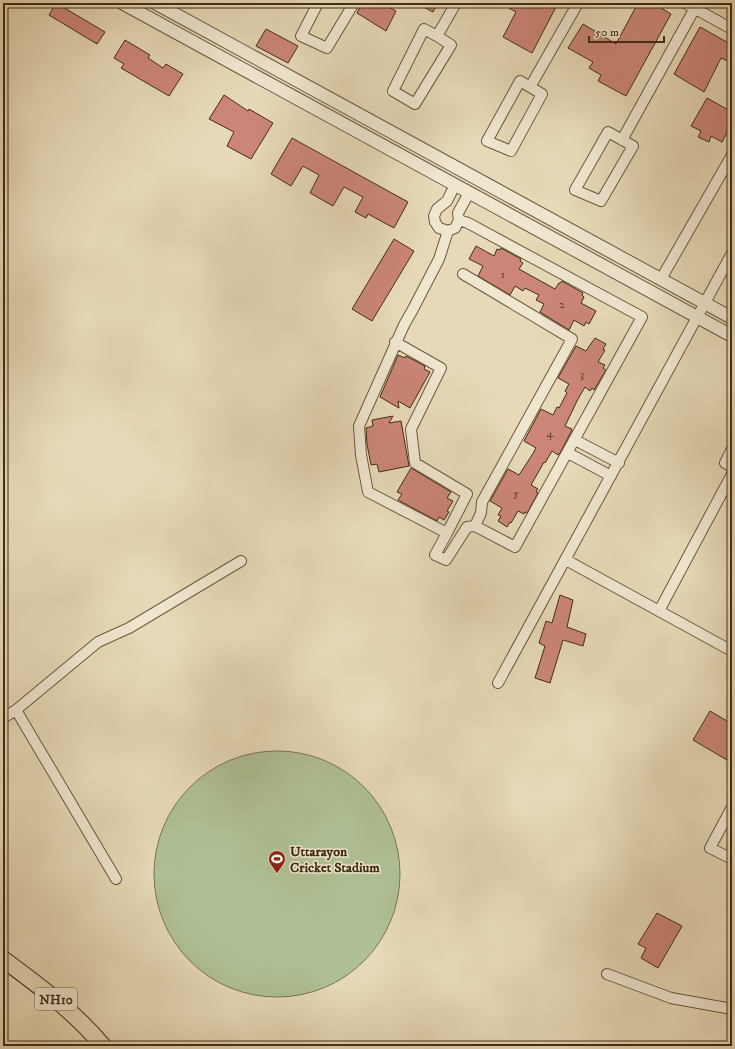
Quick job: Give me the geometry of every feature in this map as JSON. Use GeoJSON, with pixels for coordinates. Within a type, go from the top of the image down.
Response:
{"type":"FeatureCollection","features":[{"type":"Feature","properties":{"kind":"highway","name":"NH10"},"geometry":{"type":"LineString","coordinates":[[3,959],[56,999],[88,1028],[103,1046]]}},
{"type":"Feature","properties":{"kind":"street"},"geometry":{"type":"LineString","coordinates":[[122,3],[732,336]]}},
{"type":"Feature","properties":{"kind":"street"},"geometry":{"type":"LineString","coordinates":[[154,3],[732,318]]}},
{"type":"Feature","properties":{"kind":"street"},"geometry":{"type":"LineString","coordinates":[[318,3],[301,36],[327,48],[354,3]]}},
{"type":"Feature","properties":{"kind":"street"},"geometry":{"type":"LineString","coordinates":[[437,36],[456,3]]}},
{"type":"Feature","properties":{"kind":"street"},"geometry":{"type":"LineString","coordinates":[[530,87],[578,3]]}},
{"type":"Feature","properties":{"kind":"street"},"geometry":{"type":"LineString","coordinates":[[685,3],[732,29]]}},
{"type":"Feature","properties":{"kind":"street"},"geometry":{"type":"LineString","coordinates":[[622,140],[695,8]]}},
{"type":"Feature","properties":{"kind":"street"},"geometry":{"type":"LineString","coordinates":[[424,29],[437,36],[451,45],[415,104],[393,91],[424,29]]}},
{"type":"Feature","properties":{"kind":"street"},"geometry":{"type":"LineString","coordinates":[[520,81],[530,87],[542,94],[511,151],[487,141],[520,81]]}},
{"type":"Feature","properties":{"kind":"street"},"geometry":{"type":"LineString","coordinates":[[608,132],[622,140],[633,146],[601,201],[575,190],[608,132]]}},
{"type":"Feature","properties":{"kind":"street"},"geometry":{"type":"LineString","coordinates":[[661,279],[732,155]]}},
{"type":"Feature","properties":{"kind":"street"},"geometry":{"type":"LineString","coordinates":[[455,185],[447,201],[437,209],[434,216],[439,228],[448,231],[455,228],[459,220],[458,213],[470,193]]}},
{"type":"Feature","properties":{"kind":"street"},"geometry":{"type":"LineString","coordinates":[[396,342],[441,368],[411,429],[415,463],[467,494],[435,554],[446,560],[467,526],[475,526],[515,547],[642,317],[468,223],[459,220]]}},
{"type":"Feature","properties":{"kind":"street"},"geometry":{"type":"LineString","coordinates":[[447,533],[368,492],[361,455],[359,426],[404,325],[439,259],[448,231]]}},
{"type":"Feature","properties":{"kind":"street"},"geometry":{"type":"LineString","coordinates":[[498,683],[732,253]]}},
{"type":"Feature","properties":{"kind":"street"},"geometry":{"type":"LineString","coordinates":[[463,274],[572,339],[482,502],[481,513],[475,526]]}},
{"type":"Feature","properties":{"kind":"street"},"geometry":{"type":"LineString","coordinates":[[575,440],[618,463]]}},
{"type":"Feature","properties":{"kind":"street"},"geometry":{"type":"LineString","coordinates":[[732,449],[725,463],[732,467]]}},
{"type":"Feature","properties":{"kind":"street"},"geometry":{"type":"LineString","coordinates":[[568,453],[611,476]]}},
{"type":"Feature","properties":{"kind":"street"},"geometry":{"type":"LineString","coordinates":[[658,611],[732,474]]}},
{"type":"Feature","properties":{"kind":"street"},"geometry":{"type":"LineString","coordinates":[[566,560],[732,651]]}},
{"type":"Feature","properties":{"kind":"street"},"geometry":{"type":"LineString","coordinates":[[3,718],[16,710],[98,642],[130,628],[241,561]]}},
{"type":"Feature","properties":{"kind":"street"},"geometry":{"type":"LineString","coordinates":[[16,710],[116,879]]}},
{"type":"Feature","properties":{"kind":"street"},"geometry":{"type":"LineString","coordinates":[[732,807],[710,848],[732,859]]}},
{"type":"Feature","properties":{"kind":"street"},"geometry":{"type":"LineString","coordinates":[[607,974],[671,998],[732,1009]]}},
{"type":"Feature","properties":{"kind":"green space","name":"Uttarayon Cricket Stadium"},"geometry":{"type":"Polygon","coordinates":[[[277,751],[313,756],[345,772],[364,787],[379,806],[395,838],[400,874],[395,910],[379,942],[364,961],[345,976],[313,992],[277,997],[241,992],[209,976],[190,961],[175,942],[159,910],[154,874],[159,838],[175,806],[190,787],[209,772],[241,756],[277,751]]]}},
{"type":"Feature","properties":{"kind":"building"},"geometry":{"type":"Polygon","coordinates":[[[56,3],[105,32],[97,44],[49,15],[56,3]]]}},
{"type":"Feature","properties":{"kind":"building"},"geometry":{"type":"Polygon","coordinates":[[[362,3],[381,3],[396,11],[386,31],[357,13],[362,3]]]}},
{"type":"Feature","properties":{"kind":"building"},"geometry":{"type":"Polygon","coordinates":[[[416,3],[438,3],[433,12],[416,3]]]}},
{"type":"Feature","properties":{"kind":"building"},"geometry":{"type":"Polygon","coordinates":[[[500,3],[558,3],[532,53],[503,37],[516,12],[500,3]]]}},
{"type":"Feature","properties":{"kind":"building"},"geometry":{"type":"Polygon","coordinates":[[[638,3],[664,3],[661,8],[671,14],[626,96],[598,81],[601,75],[589,68],[593,62],[568,48],[583,24],[616,44],[638,3]]]}},
{"type":"Feature","properties":{"kind":"building"},"geometry":{"type":"Polygon","coordinates":[[[700,27],[732,45],[732,63],[721,58],[704,92],[674,74],[700,27]]]}},
{"type":"Feature","properties":{"kind":"building"},"geometry":{"type":"Polygon","coordinates":[[[266,29],[298,46],[288,63],[256,46],[266,29]]]}},
{"type":"Feature","properties":{"kind":"building"},"geometry":{"type":"Polygon","coordinates":[[[125,40],[150,55],[148,58],[163,68],[166,64],[183,74],[169,96],[121,68],[124,64],[114,58],[125,40]]]}},
{"type":"Feature","properties":{"kind":"building"},"geometry":{"type":"Polygon","coordinates":[[[224,95],[248,111],[249,109],[273,123],[251,159],[227,146],[234,132],[209,119],[224,95]]]}},
{"type":"Feature","properties":{"kind":"building"},"geometry":{"type":"Polygon","coordinates":[[[707,98],[732,112],[732,123],[722,142],[711,136],[709,142],[698,137],[701,131],[691,126],[707,98]]]}},
{"type":"Feature","properties":{"kind":"building"},"geometry":{"type":"Polygon","coordinates":[[[292,138],[408,202],[394,228],[368,214],[366,218],[355,212],[363,197],[344,187],[333,206],[310,193],[319,175],[303,166],[291,186],[271,174],[292,138]]]}},
{"type":"Feature","properties":{"kind":"building"},"geometry":{"type":"Polygon","coordinates":[[[394,239],[414,251],[372,321],[352,309],[394,239]]]}},
{"type":"Feature","properties":{"kind":"building"},"geometry":{"type":"Polygon","coordinates":[[[476,246],[494,256],[497,249],[500,250],[501,248],[521,259],[520,261],[523,263],[519,269],[555,289],[562,281],[583,293],[582,295],[584,297],[581,303],[596,311],[589,324],[586,322],[584,326],[574,320],[569,330],[540,312],[544,304],[536,300],[539,295],[525,288],[523,291],[515,286],[510,295],[478,276],[483,266],[469,259],[476,246]]]}},
{"type":"Feature","properties":{"kind":"building"},"geometry":{"type":"Polygon","coordinates":[[[595,338],[606,344],[603,349],[605,350],[598,362],[605,365],[603,368],[606,370],[594,390],[592,388],[590,391],[585,387],[578,399],[565,426],[572,429],[571,432],[560,453],[558,455],[552,451],[531,485],[538,489],[536,492],[538,493],[527,513],[525,512],[524,514],[518,511],[507,527],[498,521],[501,516],[498,515],[502,508],[490,501],[508,469],[519,475],[536,448],[524,441],[541,409],[553,415],[557,407],[559,408],[567,393],[565,391],[569,384],[558,378],[576,346],[586,351],[595,338]]]}},
{"type":"Feature","properties":{"kind":"building"},"geometry":{"type":"Polygon","coordinates":[[[398,355],[405,358],[406,356],[425,366],[424,369],[430,372],[410,408],[398,401],[399,408],[380,397],[398,355]]]}},
{"type":"Feature","properties":{"kind":"building"},"geometry":{"type":"Polygon","coordinates":[[[393,416],[389,423],[401,421],[409,466],[379,472],[377,464],[371,465],[366,428],[373,426],[372,420],[393,416]]]}},
{"type":"Feature","properties":{"kind":"building"},"geometry":{"type":"Polygon","coordinates":[[[411,468],[451,492],[447,498],[453,501],[444,520],[439,517],[437,521],[398,500],[402,494],[397,492],[411,468]]]}},
{"type":"Feature","properties":{"kind":"building"},"geometry":{"type":"Polygon","coordinates":[[[560,595],[573,600],[567,627],[586,634],[583,646],[563,640],[550,683],[535,678],[545,646],[539,643],[546,621],[552,623],[560,595]]]}},
{"type":"Feature","properties":{"kind":"building"},"geometry":{"type":"Polygon","coordinates":[[[710,711],[732,724],[732,763],[693,740],[710,711]]]}},
{"type":"Feature","properties":{"kind":"building"},"geometry":{"type":"Polygon","coordinates":[[[657,913],[682,926],[658,968],[641,958],[646,948],[638,944],[657,913]]]}},
{"type":"Feature","properties":{"kind":"place","name":"Uttarayon Cricket Stadium"},"geometry":{"type":"Point","coordinates":[277,874]}}]}
